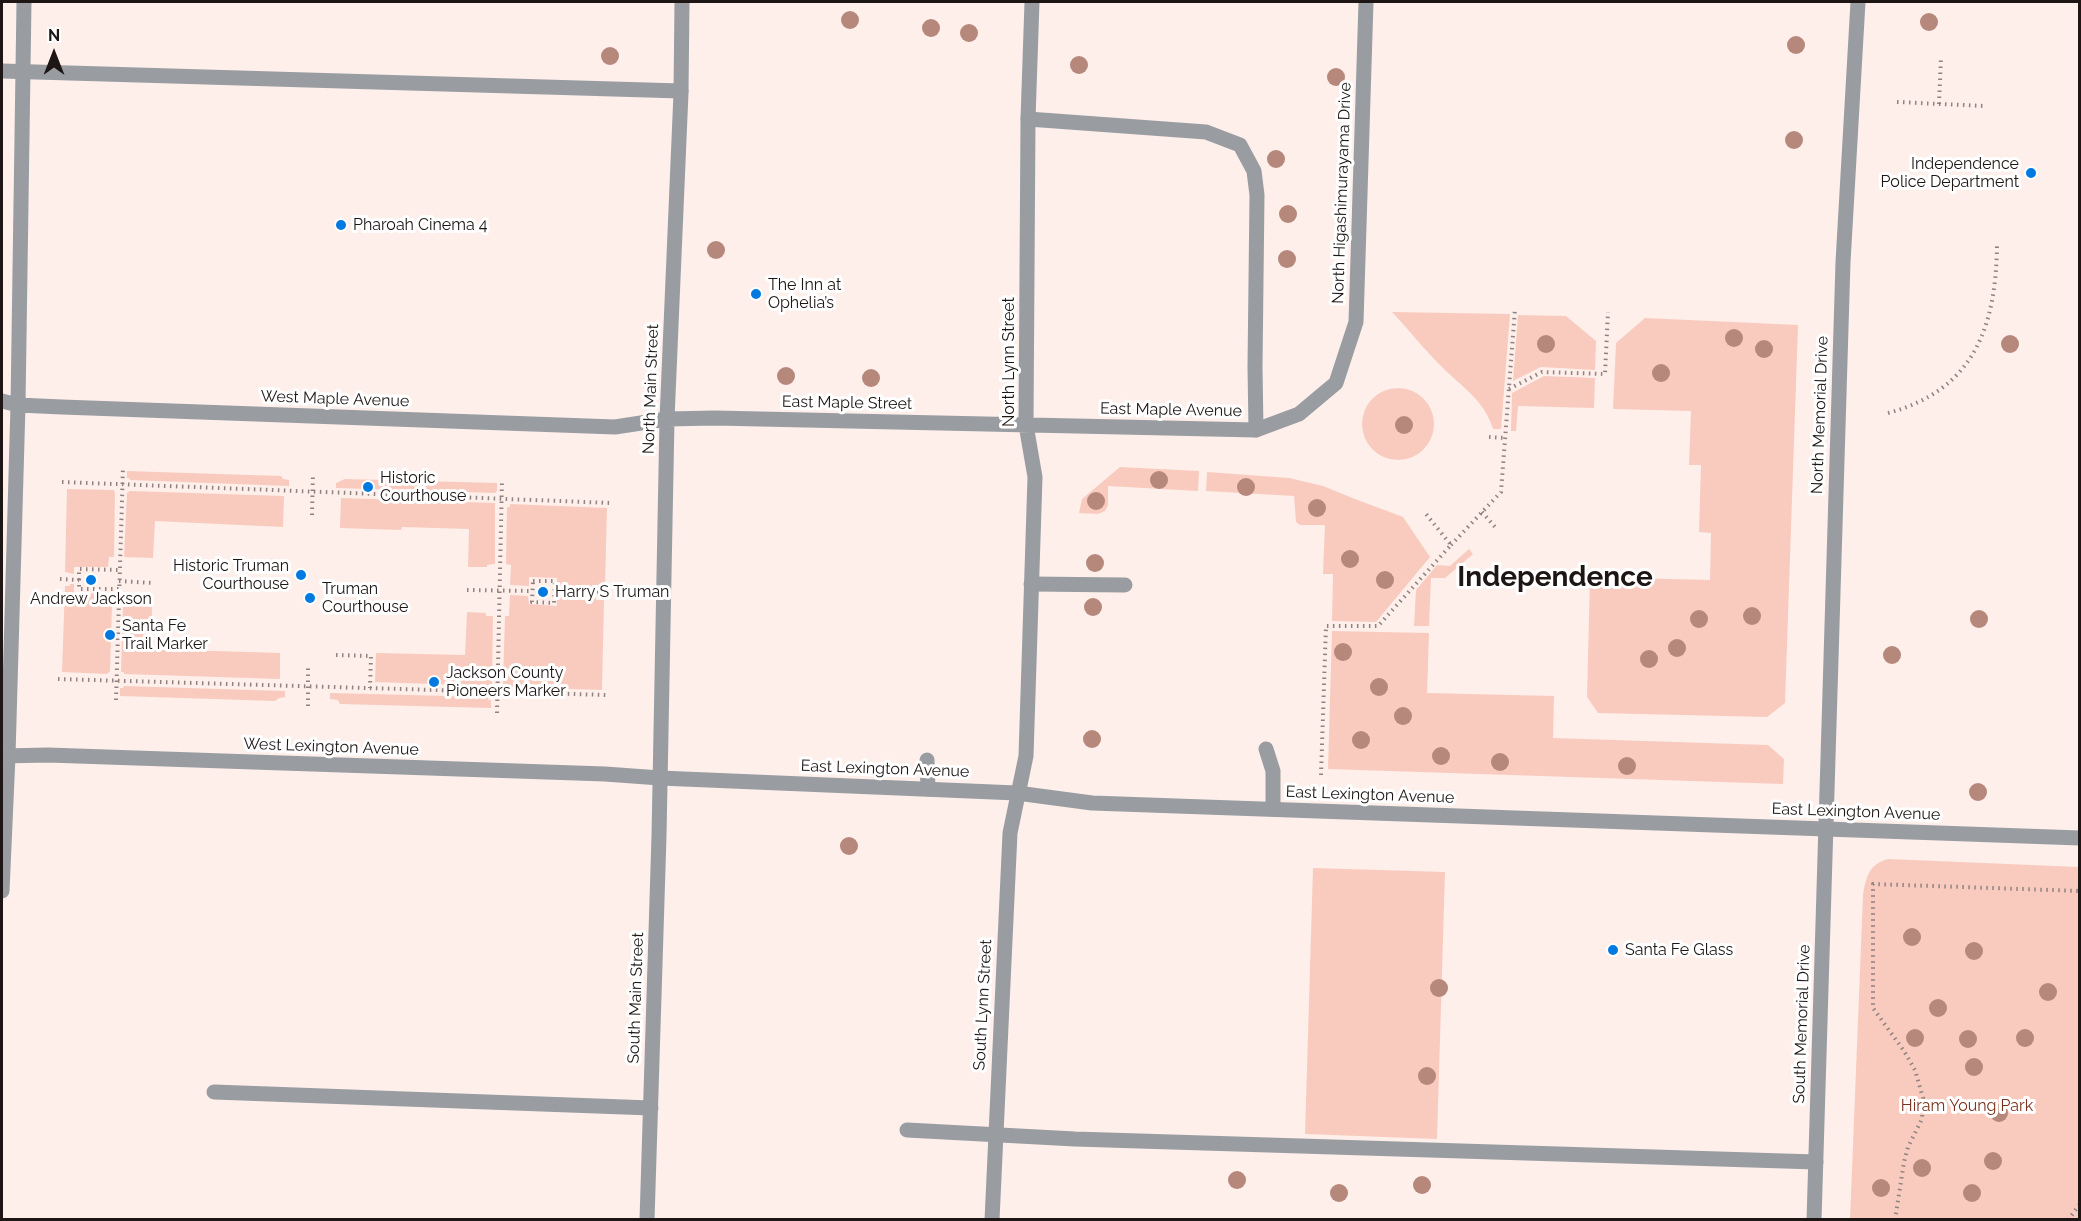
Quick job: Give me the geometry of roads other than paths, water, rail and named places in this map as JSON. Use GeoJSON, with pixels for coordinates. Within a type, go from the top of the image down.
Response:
{"type":"FeatureCollection","features":[{"type":"Feature","properties":{"kind":"street"},"geometry":{"type":"LineString","coordinates":[[2,891],[18,405],[21,71],[24,2]]}},
{"type":"Feature","properties":{"kind":"street","name":"North Main Street"},"geometry":{"type":"LineString","coordinates":[[660,778],[667,419],[681,91],[682,2]]}},
{"type":"Feature","properties":{"kind":"street","name":"North Lynn Street"},"geometry":{"type":"LineString","coordinates":[[1017,793],[1026,756],[1035,477],[1026,425],[1028,119],[1032,2]]}},
{"type":"Feature","properties":{"kind":"street","name":"North Higashimurayama Drive"},"geometry":{"type":"LineString","coordinates":[[1336,382],[1356,322],[1366,2]]}},
{"type":"Feature","properties":{"kind":"street","name":"North Memorial Drive"},"geometry":{"type":"LineString","coordinates":[[1826,829],[1843,262],[1858,2]]}},
{"type":"Feature","properties":{"kind":"street"},"geometry":{"type":"LineString","coordinates":[[2,71],[681,91]]}},
{"type":"Feature","properties":{"kind":"street"},"geometry":{"type":"LineString","coordinates":[[1028,119],[1206,132],[1240,145],[1254,171],[1257,195],[1256,430]]}},
{"type":"Feature","properties":{"kind":"street","name":"East Maple Avenue"},"geometry":{"type":"LineString","coordinates":[[1026,425],[1256,430],[1299,414],[1336,382]]}},
{"type":"Feature","properties":{"kind":"street","name":"West Maple Avenue"},"geometry":{"type":"LineString","coordinates":[[2,401],[18,405],[615,427],[667,419]]}},
{"type":"Feature","properties":{"kind":"street","name":"East Maple Street"},"geometry":{"type":"LineString","coordinates":[[667,419],[715,418],[1026,425]]}},
{"type":"Feature","properties":{"kind":"street"},"geometry":{"type":"LineString","coordinates":[[1031,584],[1125,585]]}},
{"type":"Feature","properties":{"kind":"street"},"geometry":{"type":"LineString","coordinates":[[1266,749],[1273,771],[1273,809]]}},
{"type":"Feature","properties":{"kind":"street","name":"West Lexington Avenue"},"geometry":{"type":"LineString","coordinates":[[5,756],[581,773],[660,778]]}},
{"type":"Feature","properties":{"kind":"street"},"geometry":{"type":"LineString","coordinates":[[927,760],[928,789]]}},
{"type":"Feature","properties":{"kind":"street","name":"East Lexington Avenue"},"geometry":{"type":"LineString","coordinates":[[660,778],[1017,793],[1092,803],[2079,838]]}},
{"type":"Feature","properties":{"kind":"street","name":"South Main Street"},"geometry":{"type":"LineString","coordinates":[[647,1220],[660,778]]}},
{"type":"Feature","properties":{"kind":"street","name":"South Lynn Street"},"geometry":{"type":"LineString","coordinates":[[992,1220],[994,1136],[1010,833],[1017,793]]}},
{"type":"Feature","properties":{"kind":"street","name":"South Memorial Drive"},"geometry":{"type":"LineString","coordinates":[[1814,1220],[1826,829]]}},
{"type":"Feature","properties":{"kind":"street"},"geometry":{"type":"LineString","coordinates":[[214,1092],[651,1108]]}},
{"type":"Feature","properties":{"kind":"street"},"geometry":{"type":"LineString","coordinates":[[907,1130],[994,1136],[1816,1162]]}},
{"type":"Feature","properties":{"kind":"place","name":"Independence Police Department"},"geometry":{"type":"Point","coordinates":[2031,173]}},
{"type":"Feature","properties":{"kind":"place","name":"Pharoah Cinema 4"},"geometry":{"type":"Point","coordinates":[341,225]}},
{"type":"Feature","properties":{"kind":"place","name":"The Inn at Ophelia’s"},"geometry":{"type":"Point","coordinates":[756,294]}},
{"type":"Feature","properties":{"kind":"place","name":"Historic Courthouse"},"geometry":{"type":"Point","coordinates":[368,487]}},
{"type":"Feature","properties":{"kind":"place","name":"Historic Truman Courthouse"},"geometry":{"type":"Point","coordinates":[301,575]}},
{"type":"Feature","properties":{"kind":"place","name":"Andrew Jackson"},"geometry":{"type":"Point","coordinates":[91,580]}},
{"type":"Feature","properties":{"kind":"place","name":"Harry S Truman"},"geometry":{"type":"Point","coordinates":[543,592]}},
{"type":"Feature","properties":{"kind":"place","name":"Truman Courthouse"},"geometry":{"type":"Point","coordinates":[310,598]}},
{"type":"Feature","properties":{"kind":"place","name":"Santa Fe Trail Marker"},"geometry":{"type":"Point","coordinates":[110,635]}},
{"type":"Feature","properties":{"kind":"place","name":"Jackson County Pioneers Marker"},"geometry":{"type":"Point","coordinates":[434,682]}},
{"type":"Feature","properties":{"kind":"place","name":"Santa Fe Glass"},"geometry":{"type":"Point","coordinates":[1613,950]}},
{"type":"Feature","properties":{"kind":"district","name":"Independence"},"geometry":{"type":"Point","coordinates":[1555,578]}},
{"type":"Feature","properties":{"kind":"park label","name":"Hiram Young Park"},"geometry":{"type":"Point","coordinates":[1967,1106]}}]}
